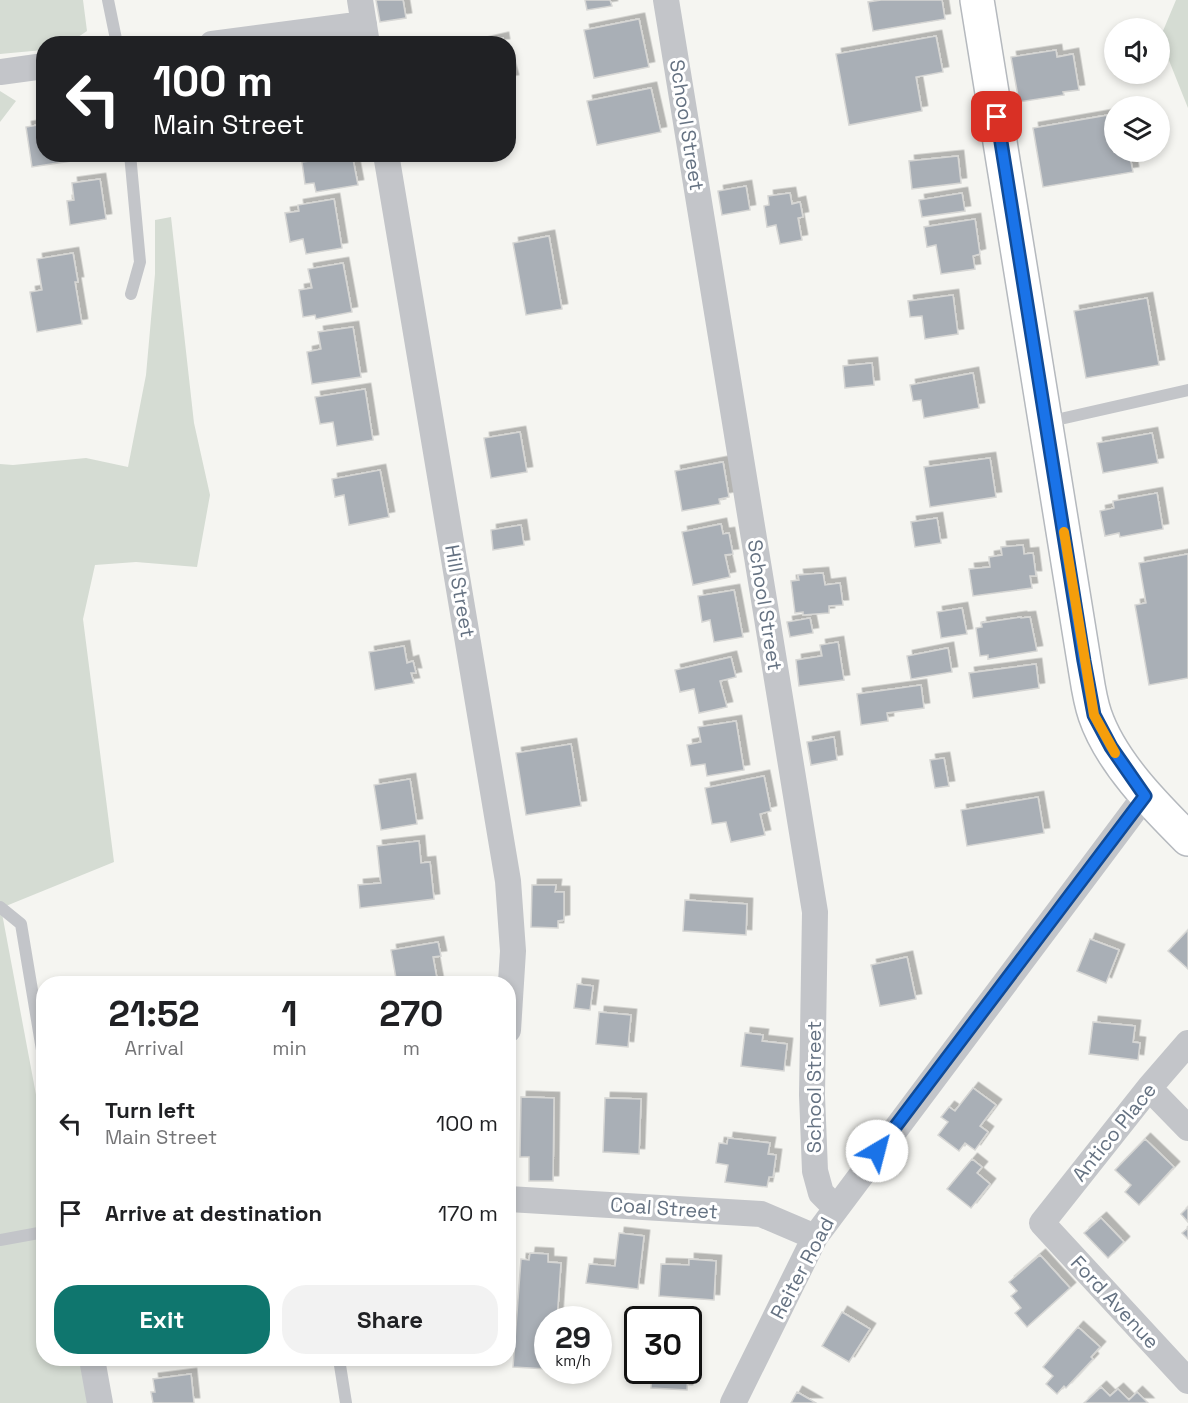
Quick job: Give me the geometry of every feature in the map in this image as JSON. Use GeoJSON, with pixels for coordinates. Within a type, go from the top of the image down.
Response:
{"type":"FeatureCollection","features":[{"type":"Feature","properties":{"kind":"street","name":"School Street"},"geometry":{"type":"LineString","coordinates":[[666,0],[815,912],[812,1095],[815,1171],[821,1193],[835,1207]]}},
{"type":"Feature","properties":{"kind":"street"},"geometry":{"type":"LineString","coordinates":[[977,0],[1094,715],[1111,747],[1145,796],[1188,839]]}},
{"type":"Feature","properties":{"kind":"street"},"geometry":{"type":"LineString","coordinates":[[267,36],[364,22]]}},
{"type":"Feature","properties":{"kind":"street"},"geometry":{"type":"LineString","coordinates":[[0,72],[36,67]]}},
{"type":"Feature","properties":{"kind":"street","name":"Hill Street"},"geometry":{"type":"LineString","coordinates":[[387,162],[508,881],[513,951],[511,976]]}},
{"type":"Feature","properties":{"kind":"street","name":"Reiter Road"},"geometry":{"type":"LineString","coordinates":[[733,1403],[814,1237],[1145,796]]}},
{"type":"Feature","properties":{"kind":"street","name":"Antico Place"},"geometry":{"type":"LineString","coordinates":[[1042,1223],[1149,1088],[1188,1043]]}},
{"type":"Feature","properties":{"kind":"street"},"geometry":{"type":"LineString","coordinates":[[1149,1088],[1188,1128]]}},
{"type":"Feature","properties":{"kind":"street","name":"Coal Street"},"geometry":{"type":"LineString","coordinates":[[516,1199],[761,1214],[814,1237]]}},
{"type":"Feature","properties":{"kind":"street","name":"Ford Avenue"},"geometry":{"type":"LineString","coordinates":[[1042,1223],[1188,1381]]}},
{"type":"Feature","properties":{"kind":"street"},"geometry":{"type":"LineString","coordinates":[[93,1366],[100,1403]]}},
{"type":"Feature","properties":{"kind":"lane"},"geometry":{"type":"LineString","coordinates":[[108,0],[115,36]]}},
{"type":"Feature","properties":{"kind":"lane"},"geometry":{"type":"LineString","coordinates":[[130,294],[140,262],[131,162]]}},
{"type":"Feature","properties":{"kind":"lane"},"geometry":{"type":"LineString","coordinates":[[1047,422],[1188,390]]}},
{"type":"Feature","properties":{"kind":"lane"},"geometry":{"type":"LineString","coordinates":[[0,907],[21,924],[36,1014]]}},
{"type":"Feature","properties":{"kind":"lane"},"geometry":{"type":"LineString","coordinates":[[0,1240],[36,1233]]}},
{"type":"Feature","properties":{"kind":"lane"},"geometry":{"type":"LineString","coordinates":[[340,1366],[346,1403]]}},
{"type":"Feature","properties":{"kind":"shaded area"},"geometry":{"type":"Polygon","coordinates":[[[0,0],[83,0],[87,31],[80,36],[36,36],[36,51],[0,54],[0,0]]]}},
{"type":"Feature","properties":{"kind":"shaded area"},"geometry":{"type":"Polygon","coordinates":[[[1176,0],[1188,0],[1188,108],[1170,63],[1168,18],[1176,0]]]}},
{"type":"Feature","properties":{"kind":"shaded area"},"geometry":{"type":"Polygon","coordinates":[[[0,91],[16,101],[0,122],[0,91]]]}},
{"type":"Feature","properties":{"kind":"shaded area"},"geometry":{"type":"Polygon","coordinates":[[[171,217],[194,423],[210,495],[197,567],[136,562],[95,565],[83,619],[114,862],[1,908],[36,1095],[36,1366],[88,1366],[95,1403],[0,1403],[0,464],[13,465],[86,458],[128,467],[146,375],[155,274],[155,220],[171,217]]]}},
{"type":"Feature","properties":{"kind":"building"},"geometry":{"type":"Polygon","coordinates":[[[376,0],[403,0],[406,18],[380,22],[376,0]]]}},
{"type":"Feature","properties":{"kind":"building"},"geometry":{"type":"Polygon","coordinates":[[[585,0],[610,0],[612,6],[587,10],[585,0]]]}},
{"type":"Feature","properties":{"kind":"building"},"geometry":{"type":"Polygon","coordinates":[[[942,0],[945,19],[873,31],[868,2],[942,0]]]}},
{"type":"Feature","properties":{"kind":"building"},"geometry":{"type":"Polygon","coordinates":[[[639,19],[649,67],[594,78],[584,30],[639,19]]]}},
{"type":"Feature","properties":{"kind":"building"},"geometry":{"type":"Polygon","coordinates":[[[936,36],[943,72],[916,77],[922,111],[849,125],[836,54],[936,36]]]}},
{"type":"Feature","properties":{"kind":"building"},"geometry":{"type":"Polygon","coordinates":[[[1056,50],[1057,57],[1073,54],[1079,90],[1063,92],[1064,95],[1019,102],[1011,57],[1056,50]]]}},
{"type":"Feature","properties":{"kind":"building"},"geometry":{"type":"Polygon","coordinates":[[[651,88],[661,132],[597,145],[587,101],[651,88]]]}},
{"type":"Feature","properties":{"kind":"building"},"geometry":{"type":"Polygon","coordinates":[[[1104,116],[1104,162],[1131,162],[1133,172],[1043,187],[1033,128],[1104,116]]]}},
{"type":"Feature","properties":{"kind":"building"},"geometry":{"type":"Polygon","coordinates":[[[36,125],[36,162],[64,162],[32,167],[26,127],[36,125]]]}},
{"type":"Feature","properties":{"kind":"building"},"geometry":{"type":"Polygon","coordinates":[[[958,156],[961,183],[912,189],[909,161],[958,156]]]}},
{"type":"Feature","properties":{"kind":"building"},"geometry":{"type":"Polygon","coordinates":[[[302,162],[354,162],[358,185],[316,192],[314,183],[305,184],[302,162]]]}},
{"type":"Feature","properties":{"kind":"building"},"geometry":{"type":"Polygon","coordinates":[[[100,179],[106,219],[70,225],[67,201],[74,200],[72,183],[100,179]]]}},
{"type":"Feature","properties":{"kind":"building"},"geometry":{"type":"Polygon","coordinates":[[[746,186],[750,210],[722,215],[718,191],[746,186]]]}},
{"type":"Feature","properties":{"kind":"building"},"geometry":{"type":"Polygon","coordinates":[[[790,193],[792,204],[800,202],[803,217],[798,218],[802,240],[780,244],[776,225],[767,227],[764,206],[769,205],[768,196],[790,193]]]}},
{"type":"Feature","properties":{"kind":"building"},"geometry":{"type":"Polygon","coordinates":[[[962,193],[965,211],[922,217],[919,200],[962,193]]]}},
{"type":"Feature","properties":{"kind":"building"},"geometry":{"type":"Polygon","coordinates":[[[334,199],[342,248],[306,254],[303,239],[290,242],[285,213],[299,211],[298,205],[334,199]]]}},
{"type":"Feature","properties":{"kind":"building"},"geometry":{"type":"Polygon","coordinates":[[[975,219],[980,254],[973,256],[975,269],[941,274],[936,245],[927,247],[924,227],[975,219]]]}},
{"type":"Feature","properties":{"kind":"building"},"geometry":{"type":"Polygon","coordinates":[[[549,236],[562,309],[526,315],[513,243],[549,236]]]}},
{"type":"Feature","properties":{"kind":"building"},"geometry":{"type":"Polygon","coordinates":[[[73,253],[82,324],[37,332],[30,292],[42,290],[37,259],[73,253]]]}},
{"type":"Feature","properties":{"kind":"building"},"geometry":{"type":"Polygon","coordinates":[[[343,263],[352,312],[316,319],[315,315],[303,317],[299,290],[312,288],[308,269],[343,263]]]}},
{"type":"Feature","properties":{"kind":"building"},"geometry":{"type":"Polygon","coordinates":[[[953,295],[958,334],[925,339],[922,316],[910,317],[908,301],[953,295]]]}},
{"type":"Feature","properties":{"kind":"building"},"geometry":{"type":"Polygon","coordinates":[[[1147,298],[1159,365],[1086,378],[1074,311],[1147,298]]]}},
{"type":"Feature","properties":{"kind":"building"},"geometry":{"type":"Polygon","coordinates":[[[353,327],[361,377],[312,384],[307,352],[321,349],[318,332],[353,327]]]}},
{"type":"Feature","properties":{"kind":"building"},"geometry":{"type":"Polygon","coordinates":[[[872,363],[874,385],[845,388],[843,366],[872,363]]]}},
{"type":"Feature","properties":{"kind":"building"},"geometry":{"type":"Polygon","coordinates":[[[973,373],[979,408],[924,418],[921,400],[913,401],[910,385],[973,373]]]}},
{"type":"Feature","properties":{"kind":"building"},"geometry":{"type":"Polygon","coordinates":[[[365,389],[373,440],[337,446],[333,422],[320,424],[315,397],[365,389]]]}},
{"type":"Feature","properties":{"kind":"building"},"geometry":{"type":"Polygon","coordinates":[[[520,432],[527,472],[491,478],[484,438],[520,432]]]}},
{"type":"Feature","properties":{"kind":"building"},"geometry":{"type":"Polygon","coordinates":[[[1152,433],[1158,463],[1103,473],[1097,443],[1152,433]]]}},
{"type":"Feature","properties":{"kind":"building"},"geometry":{"type":"Polygon","coordinates":[[[990,458],[996,497],[930,507],[924,467],[990,458]]]}},
{"type":"Feature","properties":{"kind":"building"},"geometry":{"type":"Polygon","coordinates":[[[723,462],[729,497],[719,499],[720,504],[682,511],[675,471],[723,462]]]}},
{"type":"Feature","properties":{"kind":"building"},"geometry":{"type":"Polygon","coordinates":[[[380,470],[389,517],[349,525],[344,495],[335,497],[332,479],[380,470]]]}},
{"type":"Feature","properties":{"kind":"building"},"geometry":{"type":"Polygon","coordinates":[[[1157,493],[1163,529],[1120,537],[1119,533],[1105,536],[1100,511],[1114,508],[1113,501],[1157,493]]]}},
{"type":"Feature","properties":{"kind":"building"},"geometry":{"type":"Polygon","coordinates":[[[937,518],[941,543],[915,547],[911,522],[937,518]]]}},
{"type":"Feature","properties":{"kind":"building"},"geometry":{"type":"Polygon","coordinates":[[[721,524],[723,534],[729,533],[733,554],[725,555],[730,577],[693,585],[682,532],[721,524]]]}},
{"type":"Feature","properties":{"kind":"building"},"geometry":{"type":"Polygon","coordinates":[[[521,525],[524,545],[493,550],[491,530],[521,525]]]}},
{"type":"Feature","properties":{"kind":"building"},"geometry":{"type":"Polygon","coordinates":[[[1023,545],[1024,554],[1033,553],[1036,576],[1030,576],[1032,588],[973,596],[969,569],[990,567],[989,557],[1002,555],[1001,547],[1023,545]]]}},
{"type":"Feature","properties":{"kind":"building"},"geometry":{"type":"Polygon","coordinates":[[[1188,554],[1188,678],[1149,685],[1135,605],[1146,603],[1139,563],[1188,554]]]}},
{"type":"Feature","properties":{"kind":"building"},"geometry":{"type":"Polygon","coordinates":[[[823,573],[825,585],[840,583],[843,605],[829,606],[829,613],[803,615],[803,612],[795,613],[791,581],[799,580],[798,575],[823,573]]]}},
{"type":"Feature","properties":{"kind":"building"},"geometry":{"type":"Polygon","coordinates":[[[734,590],[743,637],[714,642],[710,620],[702,622],[698,596],[734,590]]]}},
{"type":"Feature","properties":{"kind":"building"},"geometry":{"type":"Polygon","coordinates":[[[962,608],[967,634],[941,638],[937,612],[962,608]]]}},
{"type":"Feature","properties":{"kind":"building"},"geometry":{"type":"Polygon","coordinates":[[[1030,617],[1037,651],[988,659],[988,655],[980,656],[976,628],[982,627],[981,623],[1030,617]]]}},
{"type":"Feature","properties":{"kind":"building"},"geometry":{"type":"Polygon","coordinates":[[[810,618],[813,633],[790,637],[787,622],[810,618]]]}},
{"type":"Feature","properties":{"kind":"building"},"geometry":{"type":"Polygon","coordinates":[[[838,642],[844,680],[799,686],[796,660],[822,656],[820,645],[838,642]]]}},
{"type":"Feature","properties":{"kind":"building"},"geometry":{"type":"Polygon","coordinates":[[[404,646],[407,663],[413,661],[416,673],[411,673],[414,683],[375,690],[369,652],[404,646]]]}},
{"type":"Feature","properties":{"kind":"building"},"geometry":{"type":"Polygon","coordinates":[[[948,648],[952,672],[911,679],[907,656],[948,648]]]}},
{"type":"Feature","properties":{"kind":"building"},"geometry":{"type":"Polygon","coordinates":[[[731,657],[736,677],[720,681],[727,707],[699,713],[694,689],[680,692],[675,670],[731,657]]]}},
{"type":"Feature","properties":{"kind":"building"},"geometry":{"type":"Polygon","coordinates":[[[1036,664],[1039,688],[973,698],[969,673],[1036,664]]]}},
{"type":"Feature","properties":{"kind":"building"},"geometry":{"type":"Polygon","coordinates":[[[921,685],[924,708],[887,713],[888,721],[861,725],[857,694],[921,685]]]}},
{"type":"Feature","properties":{"kind":"building"},"geometry":{"type":"Polygon","coordinates":[[[736,721],[744,770],[707,776],[705,764],[691,766],[687,745],[701,742],[698,727],[736,721]]]}},
{"type":"Feature","properties":{"kind":"building"},"geometry":{"type":"Polygon","coordinates":[[[834,737],[837,760],[811,765],[807,742],[834,737]]]}},
{"type":"Feature","properties":{"kind":"building"},"geometry":{"type":"Polygon","coordinates":[[[571,744],[581,806],[526,815],[516,753],[571,744]]]}},
{"type":"Feature","properties":{"kind":"building"},"geometry":{"type":"Polygon","coordinates":[[[944,758],[949,786],[935,788],[930,760],[944,758]]]}},
{"type":"Feature","properties":{"kind":"building"},"geometry":{"type":"Polygon","coordinates":[[[764,776],[771,811],[760,814],[765,835],[731,842],[726,822],[712,824],[705,788],[764,776]]]}},
{"type":"Feature","properties":{"kind":"building"},"geometry":{"type":"Polygon","coordinates":[[[410,779],[417,824],[381,830],[374,785],[410,779]]]}},
{"type":"Feature","properties":{"kind":"building"},"geometry":{"type":"Polygon","coordinates":[[[1038,797],[1044,833],[967,846],[961,810],[1038,797]]]}},
{"type":"Feature","properties":{"kind":"building"},"geometry":{"type":"Polygon","coordinates":[[[419,841],[421,863],[430,862],[434,899],[360,908],[358,885],[381,883],[377,846],[419,841]]]}},
{"type":"Feature","properties":{"kind":"building"},"geometry":{"type":"Polygon","coordinates":[[[532,885],[556,885],[555,892],[564,892],[564,920],[558,921],[558,928],[531,927],[532,885]]]}},
{"type":"Feature","properties":{"kind":"building"},"geometry":{"type":"Polygon","coordinates":[[[685,900],[747,904],[746,935],[683,931],[685,900]]]}},
{"type":"Feature","properties":{"kind":"building"},"geometry":{"type":"Polygon","coordinates":[[[1188,930],[1188,969],[1168,951],[1188,930]]]}},
{"type":"Feature","properties":{"kind":"building"},"geometry":{"type":"Polygon","coordinates":[[[1090,939],[1119,950],[1106,983],[1077,971],[1090,939]]]}},
{"type":"Feature","properties":{"kind":"building"},"geometry":{"type":"Polygon","coordinates":[[[438,942],[441,956],[433,957],[437,976],[396,976],[391,950],[438,942]]]}},
{"type":"Feature","properties":{"kind":"building"},"geometry":{"type":"Polygon","coordinates":[[[907,957],[916,999],[880,1006],[871,965],[907,957]]]}},
{"type":"Feature","properties":{"kind":"building"},"geometry":{"type":"Polygon","coordinates":[[[577,984],[593,986],[590,1010],[574,1008],[577,984]]]}},
{"type":"Feature","properties":{"kind":"building"},"geometry":{"type":"Polygon","coordinates":[[[599,1012],[631,1015],[628,1047],[596,1044],[599,1012]]]}},
{"type":"Feature","properties":{"kind":"building"},"geometry":{"type":"Polygon","coordinates":[[[1093,1022],[1135,1026],[1133,1042],[1140,1043],[1138,1060],[1089,1054],[1093,1022]]]}},
{"type":"Feature","properties":{"kind":"building"},"geometry":{"type":"Polygon","coordinates":[[[745,1033],[763,1035],[762,1041],[787,1044],[784,1071],[741,1066],[745,1033]]]}},
{"type":"Feature","properties":{"kind":"building"},"geometry":{"type":"Polygon","coordinates":[[[973,1088],[996,1105],[980,1126],[988,1132],[975,1150],[965,1143],[959,1151],[938,1135],[948,1122],[941,1117],[949,1107],[955,1111],[973,1088]]]}},
{"type":"Feature","properties":{"kind":"building"},"geometry":{"type":"Polygon","coordinates":[[[521,1097],[554,1098],[553,1181],[529,1181],[529,1157],[520,1157],[521,1097]]]}},
{"type":"Feature","properties":{"kind":"building"},"geometry":{"type":"Polygon","coordinates":[[[605,1098],[641,1099],[639,1154],[603,1152],[605,1098]]]}},
{"type":"Feature","properties":{"kind":"building"},"geometry":{"type":"Polygon","coordinates":[[[728,1138],[770,1143],[768,1154],[776,1155],[773,1177],[769,1177],[767,1187],[725,1182],[728,1165],[716,1163],[719,1143],[727,1144],[728,1138]]]}},
{"type":"Feature","properties":{"kind":"building"},"geometry":{"type":"Polygon","coordinates":[[[1145,1139],[1174,1167],[1139,1205],[1125,1192],[1131,1185],[1115,1170],[1145,1139]]]}},
{"type":"Feature","properties":{"kind":"building"},"geometry":{"type":"Polygon","coordinates":[[[972,1159],[982,1167],[977,1173],[990,1184],[971,1208],[947,1189],[972,1159]]]}},
{"type":"Feature","properties":{"kind":"building"},"geometry":{"type":"Polygon","coordinates":[[[1188,1207],[1188,1222],[1181,1214],[1188,1207]]]}},
{"type":"Feature","properties":{"kind":"building"},"geometry":{"type":"Polygon","coordinates":[[[1101,1218],[1124,1242],[1108,1258],[1084,1233],[1101,1218]]]}},
{"type":"Feature","properties":{"kind":"building"},"geometry":{"type":"Polygon","coordinates":[[[1188,1228],[1188,1239],[1182,1233],[1188,1228]]]}},
{"type":"Feature","properties":{"kind":"building"},"geometry":{"type":"Polygon","coordinates":[[[619,1233],[644,1236],[638,1289],[586,1283],[589,1264],[615,1266],[619,1233]]]}},
{"type":"Feature","properties":{"kind":"building"},"geometry":{"type":"Polygon","coordinates":[[[530,1253],[548,1254],[548,1262],[561,1263],[558,1306],[534,1306],[534,1368],[513,1367],[516,1366],[516,1326],[521,1259],[529,1260],[530,1253]]]}},
{"type":"Feature","properties":{"kind":"building"},"geometry":{"type":"Polygon","coordinates":[[[1040,1255],[1070,1288],[1027,1327],[1015,1313],[1021,1308],[1011,1296],[1017,1291],[1009,1282],[1040,1255]]]}},
{"type":"Feature","properties":{"kind":"building"},"geometry":{"type":"Polygon","coordinates":[[[689,1259],[716,1261],[714,1300],[659,1296],[661,1264],[689,1265],[689,1259]]]}},
{"type":"Feature","properties":{"kind":"building"},"geometry":{"type":"Polygon","coordinates":[[[842,1312],[870,1329],[849,1362],[822,1346],[842,1312]]]}},
{"type":"Feature","properties":{"kind":"building"},"geometry":{"type":"Polygon","coordinates":[[[1078,1327],[1100,1347],[1091,1357],[1093,1359],[1066,1388],[1064,1386],[1057,1394],[1046,1384],[1053,1376],[1043,1367],[1078,1327]]]}},
{"type":"Feature","properties":{"kind":"building"},"geometry":{"type":"Polygon","coordinates":[[[191,1374],[194,1403],[153,1403],[151,1392],[155,1392],[153,1379],[191,1374]]]}},
{"type":"Feature","properties":{"kind":"building"},"geometry":{"type":"Polygon","coordinates":[[[651,1384],[687,1384],[687,1390],[651,1388],[651,1384]]]}},
{"type":"Feature","properties":{"kind":"building"},"geometry":{"type":"Polygon","coordinates":[[[1101,1387],[1110,1396],[1118,1389],[1129,1400],[1137,1392],[1148,1403],[1084,1403],[1101,1387]]]}},
{"type":"Feature","properties":{"kind":"building"},"geometry":{"type":"Polygon","coordinates":[[[797,1392],[816,1403],[791,1403],[797,1392]]]}},
{"type":"Feature","properties":{"kind":"slow traffic"},"geometry":{"type":"LineString","coordinates":[[1064,532],[1094,715],[1115,753]]}},
{"type":"Feature","properties":{"kind":"route"},"geometry":{"type":"LineString","coordinates":[[877,1151],[1145,796],[1111,747],[1094,715],[997,117]]}}]}
